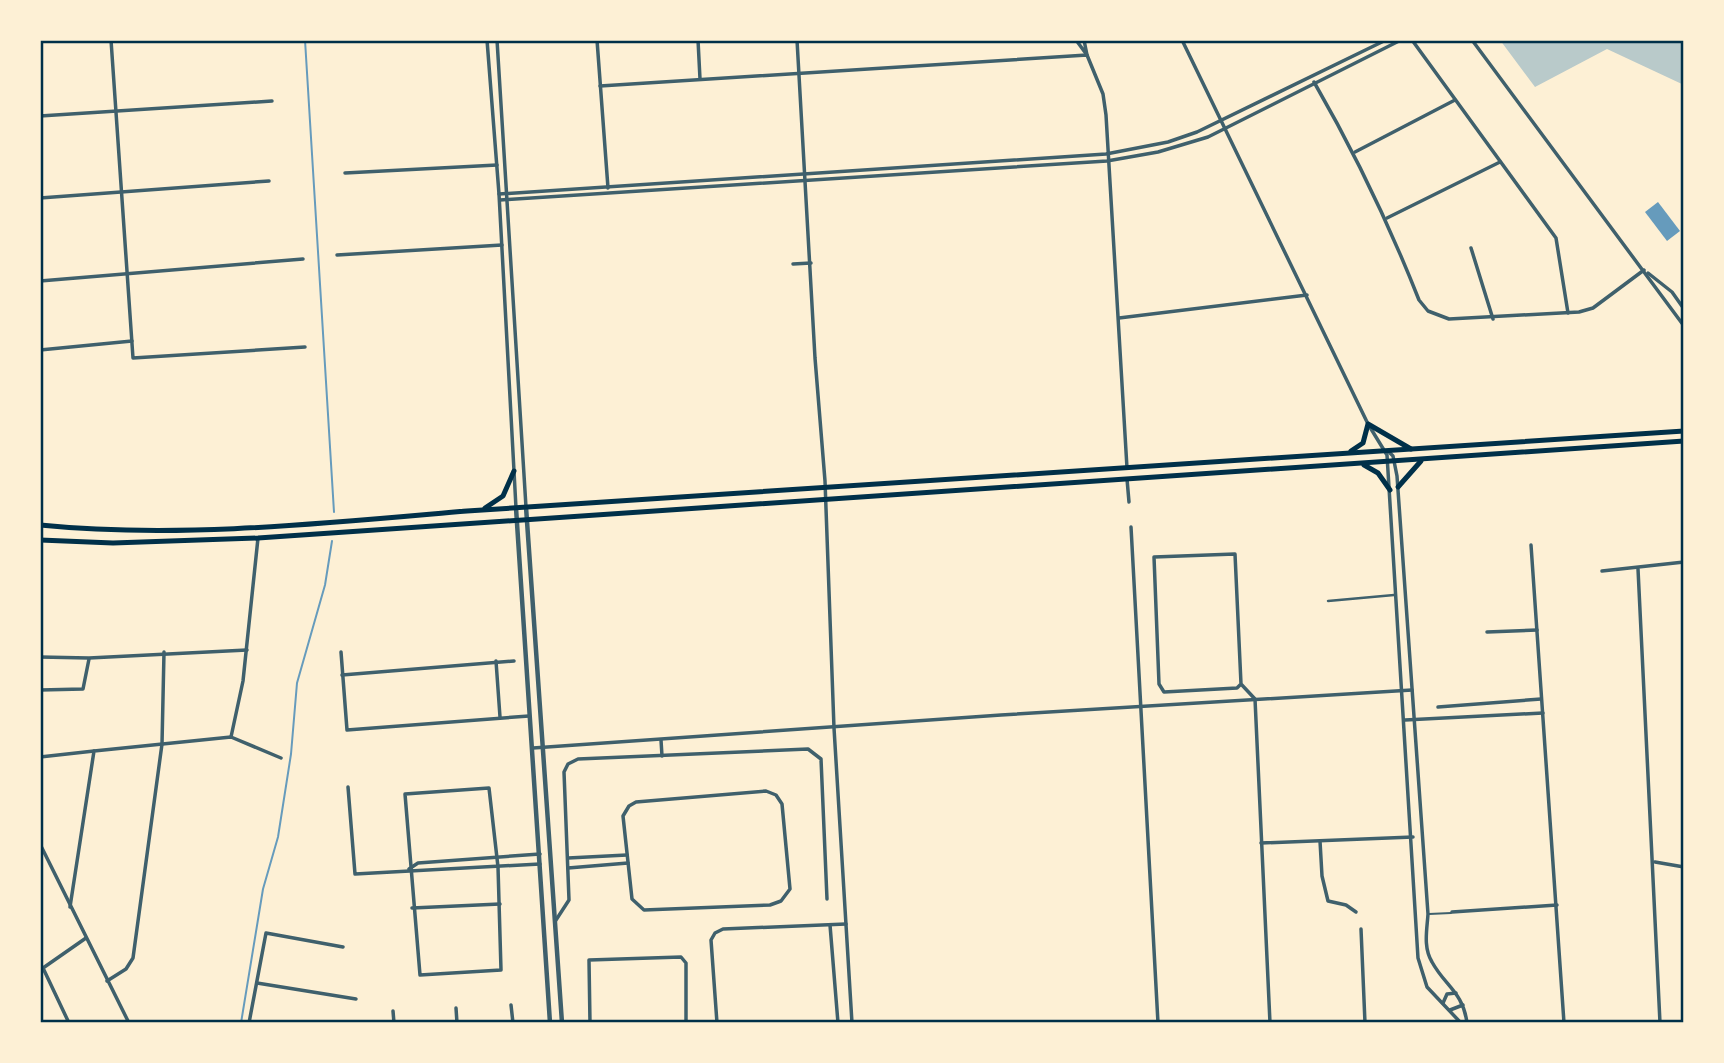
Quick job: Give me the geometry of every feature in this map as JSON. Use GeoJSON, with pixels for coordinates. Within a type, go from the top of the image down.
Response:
{"type":"FeatureCollection","features":[{"type":"Feature","properties":{"kind":"main road"},"geometry":{"type":"LineString","coordinates":[[1346,454],[1363,443],[1368,424],[1414,450]]}},
{"type":"Feature","properties":{"kind":"main road"},"geometry":{"type":"LineString","coordinates":[[40,525],[157,529],[334,523],[478,510],[1684,431]]}},
{"type":"Feature","properties":{"kind":"main road"},"geometry":{"type":"LineString","coordinates":[[40,540],[113,543],[258,538],[1684,441]]}},
{"type":"Feature","properties":{"kind":"main road"},"geometry":{"type":"LineString","coordinates":[[1398,487],[1418,461],[1426,459]]}},
{"type":"Feature","properties":{"kind":"main road"},"geometry":{"type":"LineString","coordinates":[[1361,463],[1378,473],[1390,490]]}},
{"type":"Feature","properties":{"kind":"main road"},"geometry":{"type":"LineString","coordinates":[[478,510],[503,496],[514,471]]}},
{"type":"Feature","properties":{"kind":"street"},"geometry":{"type":"LineString","coordinates":[[111,40],[133,358],[305,347]]}},
{"type":"Feature","properties":{"kind":"street"},"geometry":{"type":"LineString","coordinates":[[487,40],[500,200],[516,508],[550,1023]]}},
{"type":"Feature","properties":{"kind":"street"},"geometry":{"type":"LineString","coordinates":[[497,40],[562,1023]]}},
{"type":"Feature","properties":{"kind":"street"},"geometry":{"type":"LineString","coordinates":[[597,40],[608,188]]}},
{"type":"Feature","properties":{"kind":"street"},"geometry":{"type":"LineString","coordinates":[[698,40],[700,79]]}},
{"type":"Feature","properties":{"kind":"street"},"geometry":{"type":"LineString","coordinates":[[797,40],[826,488],[834,728],[852,1023]]}},
{"type":"Feature","properties":{"kind":"street"},"geometry":{"type":"LineString","coordinates":[[1084,40],[1087,55],[1103,94],[1127,468]]}},
{"type":"Feature","properties":{"kind":"street"},"geometry":{"type":"LineString","coordinates":[[1182,40],[1368,424],[1391,461],[1398,487],[1427,914],[1426,936],[1430,960],[1458,993],[1467,1023]]}},
{"type":"Feature","properties":{"kind":"street"},"geometry":{"type":"LineString","coordinates":[[500,200],[507,197],[608,188],[1107,161],[1158,152],[1225,130],[1386,40]]}},
{"type":"Feature","properties":{"kind":"street"},"geometry":{"type":"LineString","coordinates":[[805,177],[1107,153],[1168,142],[1221,122],[1401,40]]}},
{"type":"Feature","properties":{"kind":"street"},"geometry":{"type":"LineString","coordinates":[[1412,40],[1556,238],[1569,313]]}},
{"type":"Feature","properties":{"kind":"street"},"geometry":{"type":"LineString","coordinates":[[1472,40],[1684,326]]}},
{"type":"Feature","properties":{"kind":"street"},"geometry":{"type":"LineString","coordinates":[[1076,42],[1087,55]]}},
{"type":"Feature","properties":{"kind":"street"},"geometry":{"type":"LineString","coordinates":[[600,86],[1087,55]]}},
{"type":"Feature","properties":{"kind":"street"},"geometry":{"type":"LineString","coordinates":[[1313,79],[1355,152],[1387,218],[1419,300],[1428,311],[1449,319],[1493,319],[1569,313],[1593,308],[1644,270]]}},
{"type":"Feature","properties":{"kind":"street"},"geometry":{"type":"LineString","coordinates":[[1355,152],[1455,100]]}},
{"type":"Feature","properties":{"kind":"street"},"geometry":{"type":"LineString","coordinates":[[40,116],[272,101]]}},
{"type":"Feature","properties":{"kind":"street"},"geometry":{"type":"LineString","coordinates":[[1387,218],[1500,162]]}},
{"type":"Feature","properties":{"kind":"street"},"geometry":{"type":"LineString","coordinates":[[345,173],[497,165]]}},
{"type":"Feature","properties":{"kind":"street"},"geometry":{"type":"LineString","coordinates":[[40,198],[269,181]]}},
{"type":"Feature","properties":{"kind":"street"},"geometry":{"type":"LineString","coordinates":[[499,194],[507,197]]}},
{"type":"Feature","properties":{"kind":"street"},"geometry":{"type":"LineString","coordinates":[[337,255],[502,245]]}},
{"type":"Feature","properties":{"kind":"street"},"geometry":{"type":"LineString","coordinates":[[1471,248],[1493,319]]}},
{"type":"Feature","properties":{"kind":"street"},"geometry":{"type":"LineString","coordinates":[[40,281],[303,259]]}},
{"type":"Feature","properties":{"kind":"street"},"geometry":{"type":"LineString","coordinates":[[793,264],[811,263]]}},
{"type":"Feature","properties":{"kind":"street"},"geometry":{"type":"LineString","coordinates":[[1644,270],[1672,292],[1684,309]]}},
{"type":"Feature","properties":{"kind":"street"},"geometry":{"type":"LineString","coordinates":[[1119,318],[1307,295]]}},
{"type":"Feature","properties":{"kind":"street"},"geometry":{"type":"LineString","coordinates":[[40,349],[132,341]]}},
{"type":"Feature","properties":{"kind":"street"},"geometry":{"type":"LineString","coordinates":[[1391,461],[1395,595],[1419,966],[1427,987],[1461,1023]]}},
{"type":"Feature","properties":{"kind":"street"},"geometry":{"type":"LineString","coordinates":[[1128,479],[1129,502]]}},
{"type":"Feature","properties":{"kind":"street"},"geometry":{"type":"LineString","coordinates":[[1131,527],[1158,1023]]}},
{"type":"Feature","properties":{"kind":"street"},"geometry":{"type":"LineString","coordinates":[[231,737],[247,650],[258,538]]}},
{"type":"Feature","properties":{"kind":"street"},"geometry":{"type":"LineString","coordinates":[[1531,545],[1564,1023]]}},
{"type":"Feature","properties":{"kind":"street"},"geometry":{"type":"LineString","coordinates":[[1241,684],[1237,688],[1164,692],[1159,684],[1154,557],[1235,554],[1241,684],[1255,699],[1270,1023]]}},
{"type":"Feature","properties":{"kind":"street"},"geometry":{"type":"LineString","coordinates":[[1602,571],[1684,562]]}},
{"type":"Feature","properties":{"kind":"street"},"geometry":{"type":"LineString","coordinates":[[1638,569],[1660,1023]]}},
{"type":"Feature","properties":{"kind":"street"},"geometry":{"type":"LineString","coordinates":[[1328,601],[1395,595]]}},
{"type":"Feature","properties":{"kind":"street"},"geometry":{"type":"LineString","coordinates":[[1487,632],[1537,630]]}},
{"type":"Feature","properties":{"kind":"street"},"geometry":{"type":"LineString","coordinates":[[40,657],[89,658],[164,652],[247,650]]}},
{"type":"Feature","properties":{"kind":"street"},"geometry":{"type":"LineString","coordinates":[[107,981],[126,969],[133,958],[162,744],[164,652]]}},
{"type":"Feature","properties":{"kind":"street"},"geometry":{"type":"LineString","coordinates":[[341,652],[347,730],[530,716]]}},
{"type":"Feature","properties":{"kind":"street"},"geometry":{"type":"LineString","coordinates":[[40,690],[83,689],[89,658]]}},
{"type":"Feature","properties":{"kind":"street"},"geometry":{"type":"LineString","coordinates":[[496,661],[500,717]]}},
{"type":"Feature","properties":{"kind":"street"},"geometry":{"type":"LineString","coordinates":[[342,675],[514,661]]}},
{"type":"Feature","properties":{"kind":"street"},"geometry":{"type":"LineString","coordinates":[[533,748],[1412,690]]}},
{"type":"Feature","properties":{"kind":"street"},"geometry":{"type":"LineString","coordinates":[[1438,707],[1542,698]]}},
{"type":"Feature","properties":{"kind":"street"},"geometry":{"type":"LineString","coordinates":[[1404,720],[1439,716],[1543,713]]}},
{"type":"Feature","properties":{"kind":"street"},"geometry":{"type":"LineString","coordinates":[[40,757],[231,737],[281,758]]}},
{"type":"Feature","properties":{"kind":"street"},"geometry":{"type":"LineString","coordinates":[[661,740],[662,756]]}},
{"type":"Feature","properties":{"kind":"street"},"geometry":{"type":"LineString","coordinates":[[555,922],[569,900],[564,772],[568,764],[578,759],[808,749],[815,752],[821,759],[827,899]]}},
{"type":"Feature","properties":{"kind":"street"},"geometry":{"type":"LineString","coordinates":[[70,907],[94,751]]}},
{"type":"Feature","properties":{"kind":"street"},"geometry":{"type":"LineString","coordinates":[[348,787],[355,874],[540,864]]}},
{"type":"Feature","properties":{"kind":"street"},"geometry":{"type":"LineString","coordinates":[[489,788],[497,857],[501,970],[424,975],[418,972],[405,798],[408,792],[489,788]]}},
{"type":"Feature","properties":{"kind":"street"},"geometry":{"type":"LineString","coordinates":[[766,792],[776,796],[782,804],[790,889],[781,901],[770,905],[644,910],[632,899],[628,863],[623,816],[634,803],[766,792]]}},
{"type":"Feature","properties":{"kind":"street"},"geometry":{"type":"LineString","coordinates":[[1261,843],[1412,837]]}},
{"type":"Feature","properties":{"kind":"street"},"geometry":{"type":"LineString","coordinates":[[1320,841],[1322,876],[1328,901],[1346,905],[1356,912]]}},
{"type":"Feature","properties":{"kind":"street"},"geometry":{"type":"LineString","coordinates":[[40,844],[129,1023]]}},
{"type":"Feature","properties":{"kind":"street"},"geometry":{"type":"LineString","coordinates":[[409,869],[418,863],[540,854]]}},
{"type":"Feature","properties":{"kind":"street"},"geometry":{"type":"LineString","coordinates":[[568,858],[627,855]]}},
{"type":"Feature","properties":{"kind":"street"},"geometry":{"type":"LineString","coordinates":[[1654,862],[1684,867]]}},
{"type":"Feature","properties":{"kind":"street"},"geometry":{"type":"LineString","coordinates":[[568,868],[628,863]]}},
{"type":"Feature","properties":{"kind":"street"},"geometry":{"type":"LineString","coordinates":[[412,908],[500,904]]}},
{"type":"Feature","properties":{"kind":"street"},"geometry":{"type":"LineString","coordinates":[[1452,912],[1557,905]]}},
{"type":"Feature","properties":{"kind":"street"},"geometry":{"type":"LineString","coordinates":[[717,1023],[712,940],[715,933],[723,929],[846,924]]}},
{"type":"Feature","properties":{"kind":"street"},"geometry":{"type":"LineString","coordinates":[[830,925],[838,1023]]}},
{"type":"Feature","properties":{"kind":"street"},"geometry":{"type":"LineString","coordinates":[[1361,929],[1365,1023]]}},
{"type":"Feature","properties":{"kind":"street"},"geometry":{"type":"LineString","coordinates":[[249,1023],[266,933],[343,947]]}},
{"type":"Feature","properties":{"kind":"street"},"geometry":{"type":"LineString","coordinates":[[69,1023],[43,968],[86,938]]}},
{"type":"Feature","properties":{"kind":"street"},"geometry":{"type":"LineString","coordinates":[[590,1023],[589,960],[681,957],[686,963],[686,1023]]}},
{"type":"Feature","properties":{"kind":"street"},"geometry":{"type":"LineString","coordinates":[[257,983],[356,999]]}},
{"type":"Feature","properties":{"kind":"street"},"geometry":{"type":"LineString","coordinates":[[1443,1003],[1447,993],[1458,993]]}},
{"type":"Feature","properties":{"kind":"street"},"geometry":{"type":"LineString","coordinates":[[511,1005],[513,1023]]}},
{"type":"Feature","properties":{"kind":"street"},"geometry":{"type":"LineString","coordinates":[[1450,1010],[1463,1005]]}},
{"type":"Feature","properties":{"kind":"street"},"geometry":{"type":"LineString","coordinates":[[456,1008],[457,1023]]}},
{"type":"Feature","properties":{"kind":"street"},"geometry":{"type":"LineString","coordinates":[[394,1011],[394,1023]]}},
{"type":"Feature","properties":{"kind":"lane"},"geometry":{"type":"LineString","coordinates":[[1427,914],[1452,912]]}},
{"type":"Feature","properties":{"kind":"shaded area"},"geometry":{"type":"Polygon","coordinates":[[[1500,40],[1684,40],[1684,85],[1607,49],[1535,87],[1500,40]]]}},
{"type":"Feature","properties":{"kind":"water"},"geometry":{"type":"Polygon","coordinates":[[[1658,202],[1680,231],[1667,241],[1645,212],[1658,202]]]}},
{"type":"Feature","properties":{"kind":"waterway"},"geometry":{"type":"LineString","coordinates":[[305,40],[334,512]]}},
{"type":"Feature","properties":{"kind":"waterway"},"geometry":{"type":"LineString","coordinates":[[241,1023],[263,889],[278,837],[291,754],[297,683],[325,585],[332,541]]}}]}
